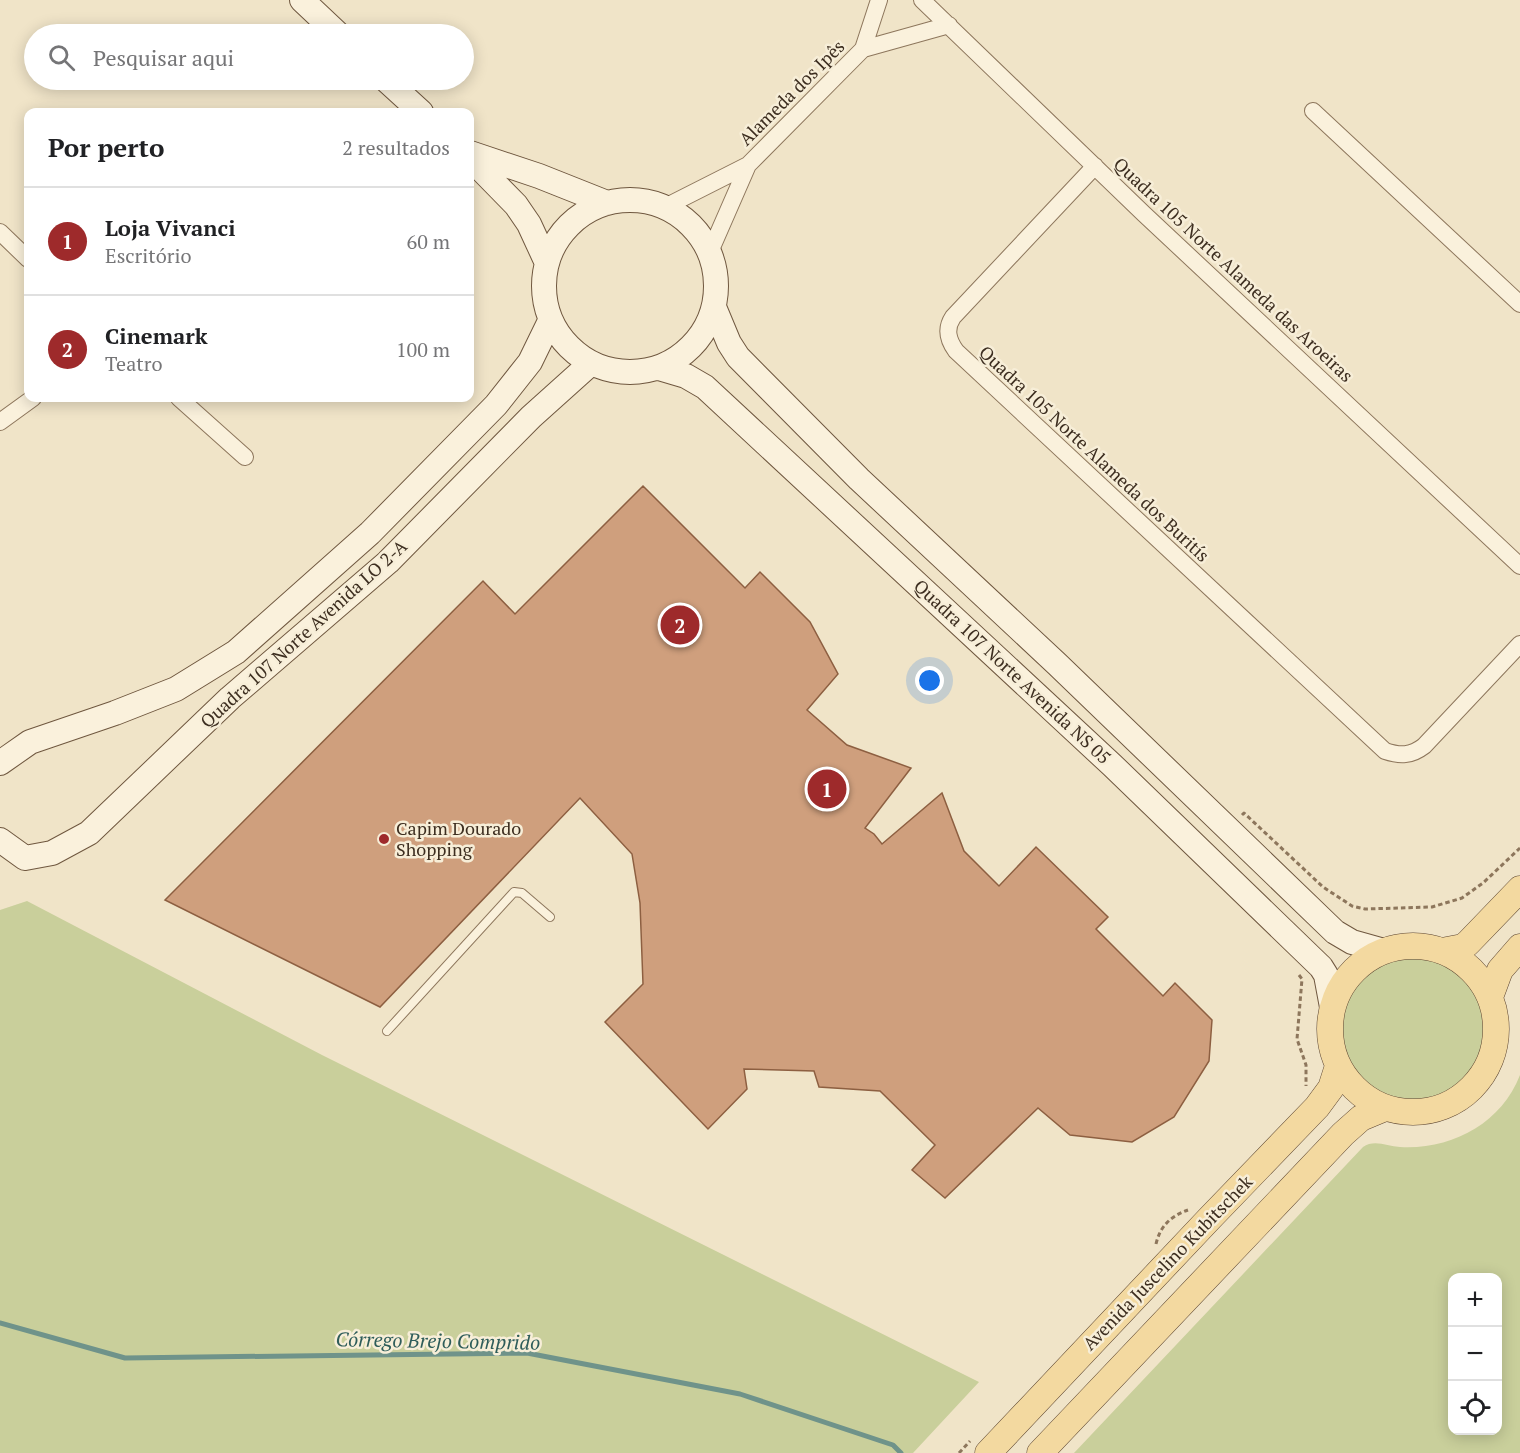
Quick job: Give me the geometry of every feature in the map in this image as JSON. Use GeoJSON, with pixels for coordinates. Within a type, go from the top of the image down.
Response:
{"type":"FeatureCollection","features":[{"type":"Feature","properties":{"kind":"main road"},"geometry":{"type":"LineString","coordinates":[[1442,951],[1463,947],[1520,889]]}},
{"type":"Feature","properties":{"kind":"main road"},"geometry":{"type":"LineString","coordinates":[[1425,946],[1442,951],[1455,957],[1473,971],[1490,997],[1496,1019],[1494,1046],[1486,1068],[1473,1086],[1449,1104],[1430,1111],[1410,1113],[1385,1108],[1371,1102],[1345,1079],[1338,1066],[1329,1037],[1332,1007],[1340,988],[1363,962],[1384,951],[1425,946]]}},
{"type":"Feature","properties":{"kind":"main road"},"geometry":{"type":"LineString","coordinates":[[1490,997],[1500,970],[1520,947]]}},
{"type":"Feature","properties":{"kind":"main road","name":"Avenida Juscelino Kubitschek"},"geometry":{"type":"LineString","coordinates":[[976,1445],[1201,1228],[1317,1107],[1330,1088],[1338,1066]]}},
{"type":"Feature","properties":{"kind":"main road","name":"Avenida Juscelino Kubitschek"},"geometry":{"type":"LineString","coordinates":[[1040,1453],[1342,1134],[1361,1118],[1385,1108]]}},
{"type":"Feature","properties":{"kind":"street"},"geometry":{"type":"LineString","coordinates":[[302,0],[327,24]]}},
{"type":"Feature","properties":{"kind":"street","name":"Alameda dos Ipês"},"geometry":{"type":"LineString","coordinates":[[666,207],[748,165],[863,49],[879,0]]}},
{"type":"Feature","properties":{"kind":"street","name":"Quadra 105 Norte Alameda das Aroeiras"},"geometry":{"type":"LineString","coordinates":[[922,0],[1161,231],[1520,566]]}},
{"type":"Feature","properties":{"kind":"street","name":"Alameda dos Ipês"},"geometry":{"type":"LineString","coordinates":[[863,49],[949,25]]}},
{"type":"Feature","properties":{"kind":"street"},"geometry":{"type":"LineString","coordinates":[[397,90],[417,108]]}},
{"type":"Feature","properties":{"kind":"street"},"geometry":{"type":"LineString","coordinates":[[1313,111],[1520,304]]}},
{"type":"Feature","properties":{"kind":"street"},"geometry":{"type":"LineString","coordinates":[[474,154],[539,176],[607,203]]}},
{"type":"Feature","properties":{"kind":"street"},"geometry":{"type":"LineString","coordinates":[[474,162],[516,205],[529,224],[547,263]]}},
{"type":"Feature","properties":{"kind":"street","name":"Alameda dos Ipês"},"geometry":{"type":"LineString","coordinates":[[710,252],[748,165]]}},
{"type":"Feature","properties":{"kind":"street","name":"Quadra 105 Norte Alameda dos Buritís"},"geometry":{"type":"LineString","coordinates":[[1095,166],[953,317],[949,326],[950,342],[956,351],[1364,734],[1385,751],[1401,755],[1409,754],[1424,746],[1520,644]]}},
{"type":"Feature","properties":{"kind":"street"},"geometry":{"type":"LineString","coordinates":[[637,200],[666,207],[684,218],[699,234],[710,252],[716,279],[714,307],[694,344],[659,368],[636,373],[613,371],[590,364],[567,346],[550,321],[543,292],[547,263],[560,236],[581,216],[607,203],[637,200]]}},
{"type":"Feature","properties":{"kind":"street"},"geometry":{"type":"LineString","coordinates":[[0,232],[24,255]]}},
{"type":"Feature","properties":{"kind":"street","name":"Quadra 107 Norte Avenida NS 05"},"geometry":{"type":"LineString","coordinates":[[714,307],[729,343],[738,357],[859,479],[1057,664],[1335,932],[1352,942],[1384,951]]}},
{"type":"Feature","properties":{"kind":"street","name":"Quadra 107 Norte Avenida LO 2-A"},"geometry":{"type":"LineString","coordinates":[[0,763],[30,742],[176,689],[236,652],[370,533],[496,405],[530,362],[550,321]]}},
{"type":"Feature","properties":{"kind":"street","name":"Quadra 107 Norte Avenida LO 2-A"},"geometry":{"type":"LineString","coordinates":[[0,840],[25,858],[52,852],[89,833],[230,698],[388,562],[531,417],[590,364]]}},
{"type":"Feature","properties":{"kind":"street","name":"Quadra 107 Norte Avenida NS 05"},"geometry":{"type":"LineString","coordinates":[[659,368],[686,375],[705,387],[1112,765],[1321,968],[1328,983],[1332,1007]]}},
{"type":"Feature","properties":{"kind":"street"},"geometry":{"type":"LineString","coordinates":[[0,422],[28,402]]}},
{"type":"Feature","properties":{"kind":"street"},"geometry":{"type":"LineString","coordinates":[[183,402],[245,457]]}},
{"type":"Feature","properties":{"kind":"lane"},"geometry":{"type":"LineString","coordinates":[[387,1031],[514,892],[522,893],[550,917]]}},
{"type":"Feature","properties":{"kind":"path"},"geometry":{"type":"LineString","coordinates":[[1227,829],[1244,813],[1323,887],[1352,906],[1365,909],[1432,907],[1462,898],[1483,883],[1520,848]]}},
{"type":"Feature","properties":{"kind":"path"},"geometry":{"type":"LineString","coordinates":[[1297,973],[1302,979],[1297,1039],[1306,1065],[1306,1087]]}},
{"type":"Feature","properties":{"kind":"path"},"geometry":{"type":"LineString","coordinates":[[1155,1244],[1159,1231],[1176,1213],[1187,1211],[1193,1205]]}},
{"type":"Feature","properties":{"kind":"path"},"geometry":{"type":"LineString","coordinates":[[958,1453],[976,1445]]}},
{"type":"Feature","properties":{"kind":"green space"},"geometry":{"type":"Polygon","coordinates":[[[27,901],[322,1055],[979,1382],[913,1453],[0,1453],[0,910],[27,901]]]}},
{"type":"Feature","properties":{"kind":"green space"},"geometry":{"type":"Polygon","coordinates":[[[1413,957],[1441,963],[1465,979],[1481,1003],[1487,1031],[1481,1059],[1465,1083],[1441,1099],[1413,1105],[1385,1099],[1361,1083],[1345,1059],[1339,1031],[1345,1003],[1361,979],[1385,963],[1413,957]]]}},
{"type":"Feature","properties":{"kind":"green space"},"geometry":{"type":"Polygon","coordinates":[[[1520,1075],[1520,1453],[1074,1453],[1363,1147],[1372,1143],[1400,1147],[1438,1144],[1472,1130],[1500,1107],[1520,1075]]]}},
{"type":"Feature","properties":{"kind":"building","name":"Capim Dourado Shopping"},"geometry":{"type":"Polygon","coordinates":[[[643,486],[745,588],[760,572],[810,622],[838,674],[807,710],[847,745],[911,768],[865,828],[882,844],[942,793],[964,851],[999,886],[1036,847],[1108,917],[1096,929],[1163,996],[1175,983],[1212,1020],[1209,1061],[1174,1117],[1132,1142],[1070,1135],[1038,1108],[945,1198],[912,1170],[935,1145],[880,1091],[819,1087],[814,1071],[744,1069],[747,1089],[708,1129],[605,1022],[643,984],[640,903],[632,854],[580,798],[380,1007],[165,900],[483,581],[515,614],[643,486]]]}},
{"type":"Feature","properties":{"kind":"waterway","name":"Córrego Brejo Comprido"},"geometry":{"type":"LineString","coordinates":[[0,1323],[125,1358],[527,1353],[740,1394],[893,1445],[901,1453]]}},
{"type":"Feature","properties":{"kind":"place","name":"Cinemark"},"geometry":{"type":"Point","coordinates":[680,625]}},
{"type":"Feature","properties":{"kind":"place","name":"Loja Vivanci"},"geometry":{"type":"Point","coordinates":[827,789]}},
{"type":"Feature","properties":{"kind":"place","name":"Capim Dourado Shopping"},"geometry":{"type":"Point","coordinates":[384,839]}}]}
